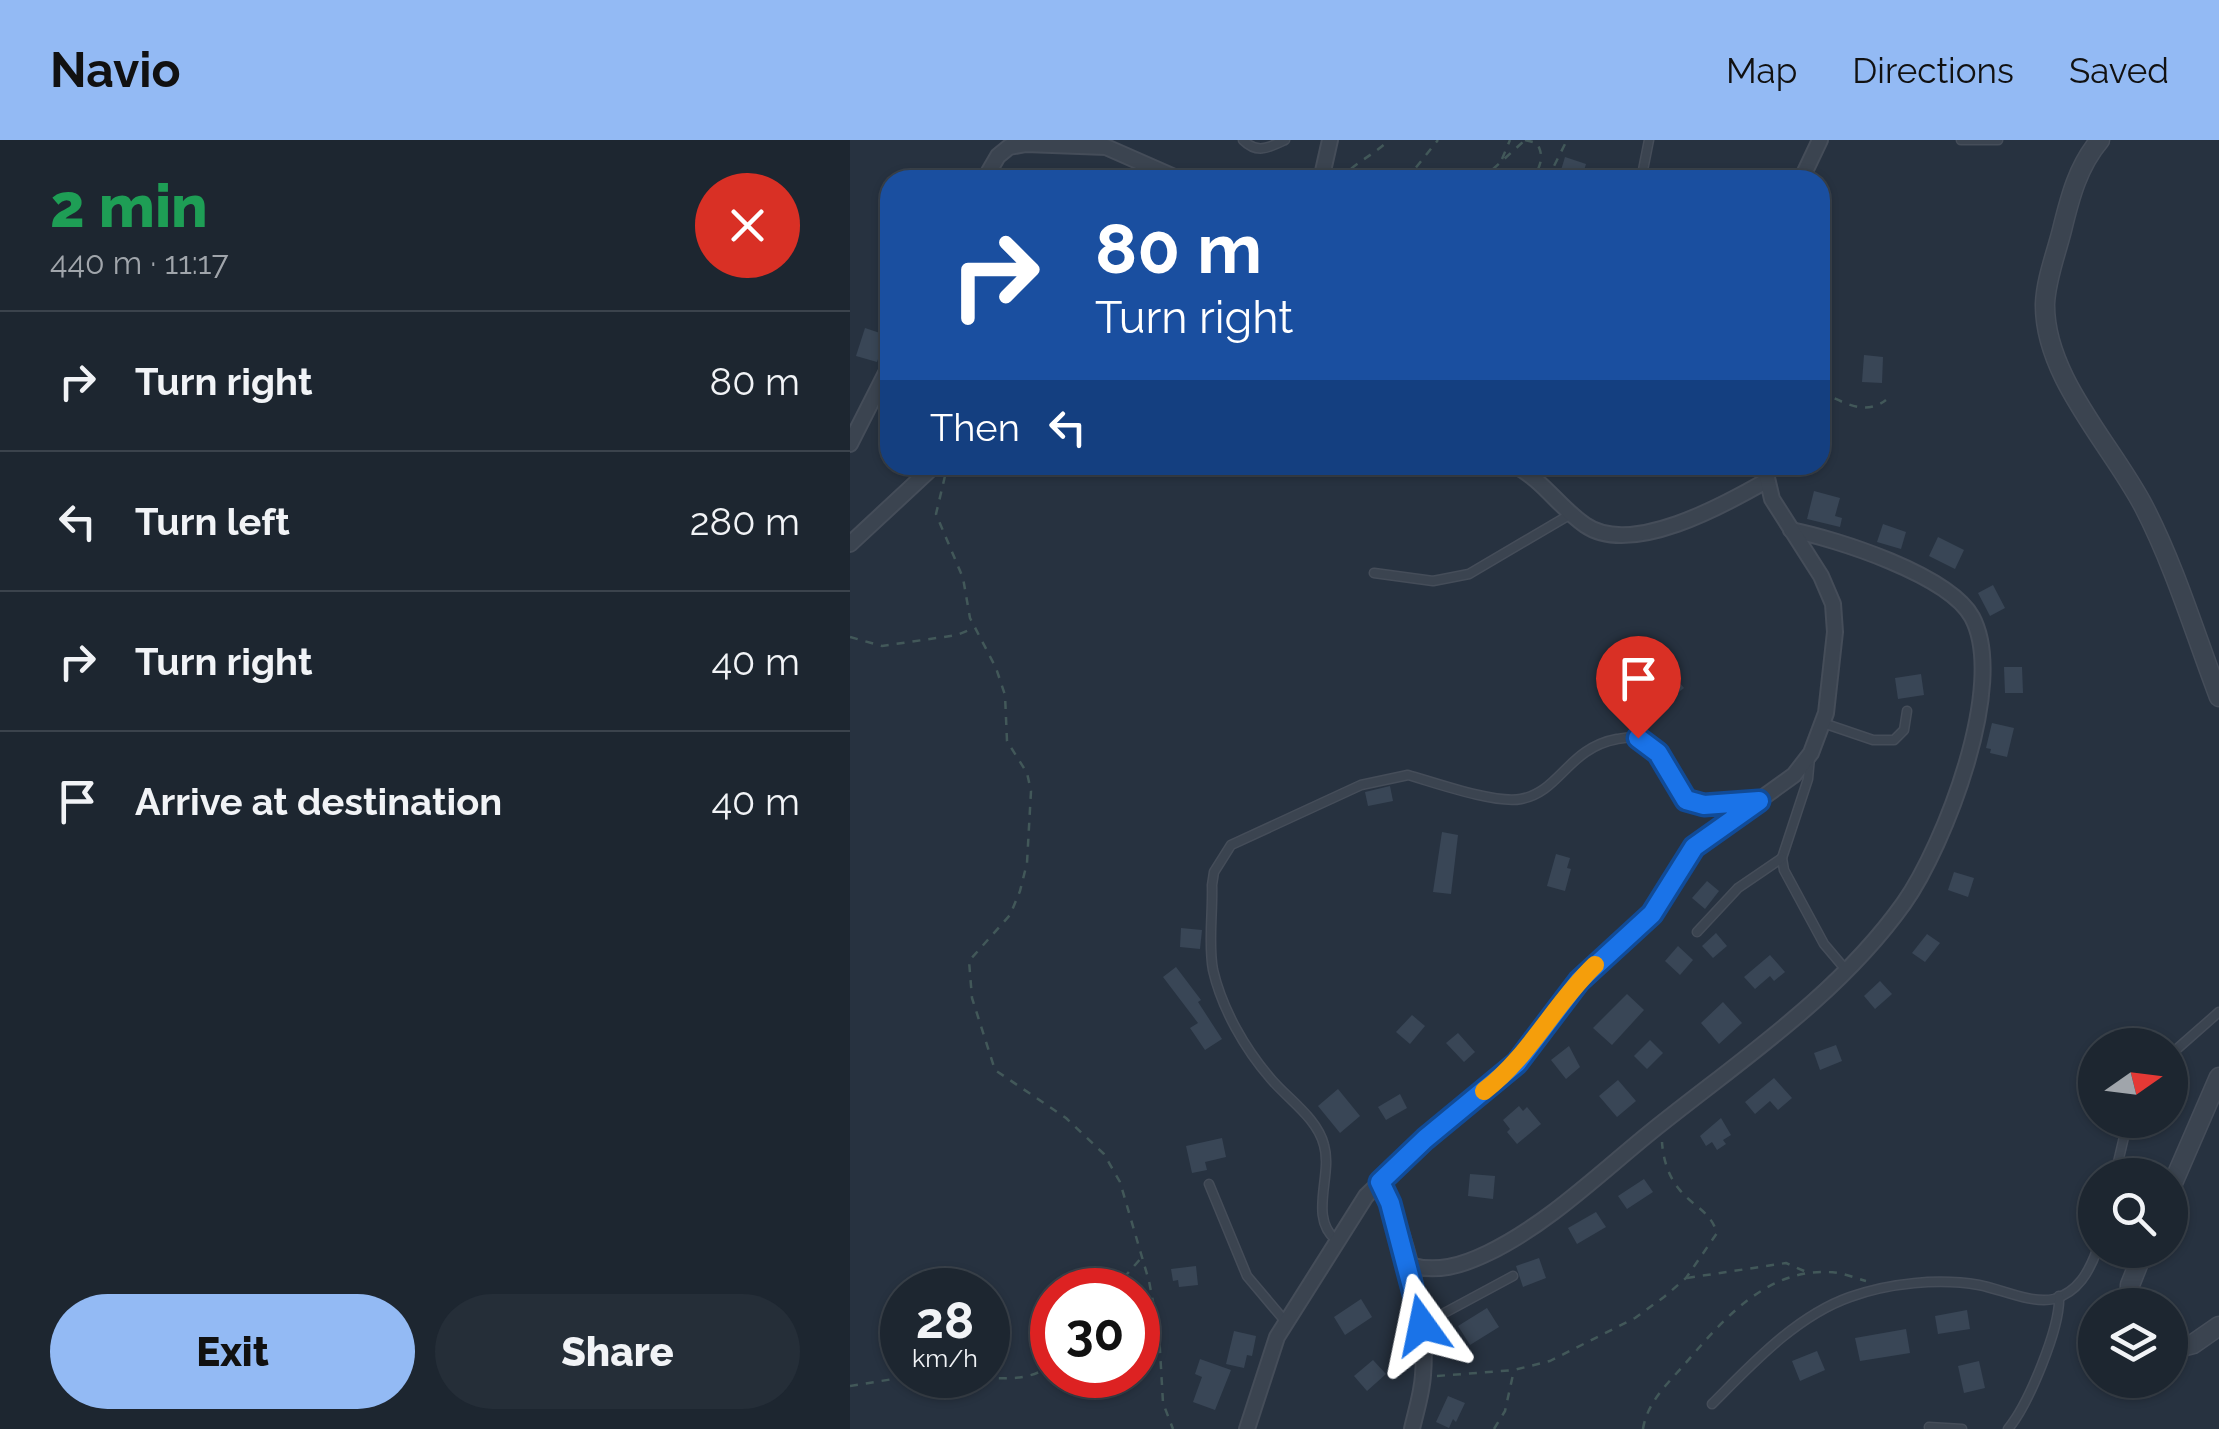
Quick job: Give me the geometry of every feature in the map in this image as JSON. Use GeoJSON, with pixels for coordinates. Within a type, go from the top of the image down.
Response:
{"type":"FeatureCollection","features":[{"type":"Feature","properties":{"kind":"street"},"geometry":{"type":"LineString","coordinates":[[1323,170],[1330,140]]}},
{"type":"Feature","properties":{"kind":"street"},"geometry":{"type":"LineString","coordinates":[[1806,170],[1820,140]]}},
{"type":"Feature","properties":{"kind":"street"},"geometry":{"type":"LineString","coordinates":[[2100,140],[2072,191],[2048,282],[2047,322],[2061,368],[2144,508],[2219,698]]}},
{"type":"Feature","properties":{"kind":"street"},"geometry":{"type":"LineString","coordinates":[[990,170],[998,156],[1010,147],[1075,143],[1106,147],[1158,170]]}},
{"type":"Feature","properties":{"kind":"street"},"geometry":{"type":"LineString","coordinates":[[850,444],[880,385]]}},
{"type":"Feature","properties":{"kind":"street"},"geometry":{"type":"LineString","coordinates":[[850,544],[924,475]]}},
{"type":"Feature","properties":{"kind":"street"},"geometry":{"type":"LineString","coordinates":[[1532,475],[1598,532],[1620,535],[1715,511],[1766,481]]}},
{"type":"Feature","properties":{"kind":"street"},"geometry":{"type":"LineString","coordinates":[[1248,1429],[1277,1337],[1366,1196],[1425,1139],[1517,1063],[1579,981],[1652,914],[1694,847],[1794,775],[1811,753],[1823,723],[1835,632],[1833,604],[1821,576],[1772,498],[1765,475]]}},
{"type":"Feature","properties":{"kind":"street"},"geometry":{"type":"LineString","coordinates":[[1408,1265],[1442,1270],[1489,1252],[1565,1202],[1770,1039],[1846,970],[1901,907],[1922,876],[1940,838],[1970,750],[1981,679],[1980,651],[1972,617],[1940,586],[1870,553],[1791,530]]}},
{"type":"Feature","properties":{"kind":"street"},"geometry":{"type":"LineString","coordinates":[[2184,1158],[2219,1077]]}},
{"type":"Feature","properties":{"kind":"street"},"geometry":{"type":"LineString","coordinates":[[1380,1182],[1390,1203],[1422,1325],[1424,1375],[1412,1429]]}},
{"type":"Feature","properties":{"kind":"street"},"geometry":{"type":"LineString","coordinates":[[2188,1345],[2219,1326]]}},
{"type":"Feature","properties":{"kind":"lane"},"geometry":{"type":"LineString","coordinates":[[1243,140],[1252,149],[1260,150],[1285,140]]}},
{"type":"Feature","properties":{"kind":"lane"},"geometry":{"type":"LineString","coordinates":[[1643,170],[1649,140]]}},
{"type":"Feature","properties":{"kind":"lane"},"geometry":{"type":"LineString","coordinates":[[1961,140],[1998,140]]}},
{"type":"Feature","properties":{"kind":"lane"},"geometry":{"type":"LineString","coordinates":[[1374,573],[1432,581],[1469,574],[1572,513]]}},
{"type":"Feature","properties":{"kind":"lane"},"geometry":{"type":"LineString","coordinates":[[1823,723],[1873,740],[1894,740],[1904,730],[1907,711]]}},
{"type":"Feature","properties":{"kind":"lane"},"geometry":{"type":"LineString","coordinates":[[1336,1240],[1327,1232],[1322,1213],[1328,1168],[1317,1126],[1255,1060],[1237,1030],[1212,967],[1214,872],[1231,845],[1361,785],[1395,777],[1408,775],[1496,798],[1528,798],[1556,780],[1566,766],[1589,748],[1628,738],[1638,738],[1658,753],[1686,800],[1704,805],[1759,801]]}},
{"type":"Feature","properties":{"kind":"lane"},"geometry":{"type":"LineString","coordinates":[[1811,753],[1808,779],[1782,858],[1792,888],[1824,944],[1846,970]]}},
{"type":"Feature","properties":{"kind":"lane"},"geometry":{"type":"LineString","coordinates":[[1697,932],[1738,888],[1782,858]]}},
{"type":"Feature","properties":{"kind":"lane"},"geometry":{"type":"LineString","coordinates":[[2188,1039],[2219,1012]]}},
{"type":"Feature","properties":{"kind":"lane"},"geometry":{"type":"LineString","coordinates":[[1208,1184],[1248,1276],[1286,1321]]}},
{"type":"Feature","properties":{"kind":"lane"},"geometry":{"type":"LineString","coordinates":[[1712,1404],[1786,1335],[1848,1297],[1887,1287],[1944,1282],[1977,1284],[2041,1300],[2072,1292],[2089,1268]]}},
{"type":"Feature","properties":{"kind":"lane"},"geometry":{"type":"LineString","coordinates":[[1422,1325],[1513,1276]]}},
{"type":"Feature","properties":{"kind":"lane"},"geometry":{"type":"LineString","coordinates":[[2008,1429],[2020,1415],[2058,1320],[2059,1296]]}},
{"type":"Feature","properties":{"kind":"lane"},"geometry":{"type":"LineString","coordinates":[[1929,1426],[1962,1429]]}},
{"type":"Feature","properties":{"kind":"path"},"geometry":{"type":"LineString","coordinates":[[1347,170],[1370,158],[1389,140]]}},
{"type":"Feature","properties":{"kind":"path"},"geometry":{"type":"LineString","coordinates":[[1414,170],[1438,140]]}},
{"type":"Feature","properties":{"kind":"path"},"geometry":{"type":"LineString","coordinates":[[1502,160],[1510,140]]}},
{"type":"Feature","properties":{"kind":"path"},"geometry":{"type":"LineString","coordinates":[[1492,170],[1525,140],[1537,143],[1542,152],[1536,170]]}},
{"type":"Feature","properties":{"kind":"path"},"geometry":{"type":"LineString","coordinates":[[1552,170],[1567,140]]}},
{"type":"Feature","properties":{"kind":"path"},"geometry":{"type":"LineString","coordinates":[[1830,397],[1848,406],[1864,408],[1886,400]]}},
{"type":"Feature","properties":{"kind":"path"},"geometry":{"type":"LineString","coordinates":[[946,475],[936,514],[963,578],[970,618],[996,668],[1005,695],[1006,740],[1027,773],[1030,791],[1027,864],[1020,890],[1010,915],[969,962],[972,998],[995,1070],[1066,1118],[1104,1154],[1120,1182],[1143,1256],[1160,1334],[1163,1403],[1173,1429]]}},
{"type":"Feature","properties":{"kind":"path"},"geometry":{"type":"LineString","coordinates":[[850,638],[882,646],[957,635],[975,628]]}},
{"type":"Feature","properties":{"kind":"path"},"geometry":{"type":"LineString","coordinates":[[1424,1375],[1514,1370],[1550,1361],[1635,1318],[1686,1278],[1718,1233],[1714,1220],[1676,1187],[1664,1160],[1660,1125]]}},
{"type":"Feature","properties":{"kind":"path"},"geometry":{"type":"LineString","coordinates":[[1132,1268],[1143,1256]]}},
{"type":"Feature","properties":{"kind":"path"},"geometry":{"type":"LineString","coordinates":[[1686,1278],[1786,1263],[1812,1274]]}},
{"type":"Feature","properties":{"kind":"path"},"geometry":{"type":"LineString","coordinates":[[1643,1429],[1654,1399],[1734,1308],[1765,1289],[1829,1272],[1887,1287]]}},
{"type":"Feature","properties":{"kind":"path"},"geometry":{"type":"LineString","coordinates":[[1494,1429],[1505,1411],[1514,1370]]}},
{"type":"Feature","properties":{"kind":"path"},"geometry":{"type":"LineString","coordinates":[[850,1386],[880,1381]]}},
{"type":"Feature","properties":{"kind":"building"},"geometry":{"type":"Polygon","coordinates":[[[1565,157],[1586,164],[1584,170],[1561,170],[1565,157]]]}},
{"type":"Feature","properties":{"kind":"building"},"geometry":{"type":"Polygon","coordinates":[[[865,328],[880,333],[877,362],[856,356],[865,328]]]}},
{"type":"Feature","properties":{"kind":"building"},"geometry":{"type":"Polygon","coordinates":[[[1864,355],[1883,357],[1882,383],[1862,382],[1864,355]]]}},
{"type":"Feature","properties":{"kind":"building"},"geometry":{"type":"Polygon","coordinates":[[[1814,491],[1840,498],[1835,516],[1842,518],[1840,527],[1807,519],[1814,491]]]}},
{"type":"Feature","properties":{"kind":"building"},"geometry":{"type":"Polygon","coordinates":[[[1883,524],[1906,532],[1901,549],[1877,542],[1883,524]]]}},
{"type":"Feature","properties":{"kind":"building"},"geometry":{"type":"Polygon","coordinates":[[[1938,537],[1964,550],[1955,569],[1929,556],[1938,537]]]}},
{"type":"Feature","properties":{"kind":"building"},"geometry":{"type":"Polygon","coordinates":[[[1993,585],[2005,608],[1990,616],[1978,593],[1993,585]]]}},
{"type":"Feature","properties":{"kind":"building"},"geometry":{"type":"Polygon","coordinates":[[[2004,667],[2022,667],[2023,693],[2005,693],[2004,667]]]}},
{"type":"Feature","properties":{"kind":"building"},"geometry":{"type":"Polygon","coordinates":[[[1669,670],[1684,688],[1655,711],[1640,693],[1669,670]]]}},
{"type":"Feature","properties":{"kind":"building"},"geometry":{"type":"Polygon","coordinates":[[[1921,674],[1924,695],[1898,699],[1895,678],[1921,674]]]}},
{"type":"Feature","properties":{"kind":"building"},"geometry":{"type":"Polygon","coordinates":[[[1992,723],[2014,728],[2007,757],[1990,753],[1991,749],[1986,748],[1992,723]]]}},
{"type":"Feature","properties":{"kind":"building"},"geometry":{"type":"Polygon","coordinates":[[[1390,786],[1393,801],[1368,806],[1365,792],[1390,786]]]}},
{"type":"Feature","properties":{"kind":"building"},"geometry":{"type":"Polygon","coordinates":[[[1442,832],[1458,835],[1451,894],[1433,892],[1442,832]]]}},
{"type":"Feature","properties":{"kind":"building"},"geometry":{"type":"Polygon","coordinates":[[[1556,854],[1570,858],[1565,891],[1547,886],[1556,854]]]}},
{"type":"Feature","properties":{"kind":"building"},"geometry":{"type":"Polygon","coordinates":[[[1954,872],[1974,878],[1968,897],[1948,890],[1954,872]]]}},
{"type":"Feature","properties":{"kind":"building"},"geometry":{"type":"Polygon","coordinates":[[[1707,881],[1719,891],[1705,909],[1692,898],[1707,881]]]}},
{"type":"Feature","properties":{"kind":"building"},"geometry":{"type":"Polygon","coordinates":[[[1181,928],[1202,930],[1200,949],[1180,947],[1181,928]]]}},
{"type":"Feature","properties":{"kind":"building"},"geometry":{"type":"Polygon","coordinates":[[[1716,933],[1727,946],[1713,958],[1702,946],[1716,933]]]}},
{"type":"Feature","properties":{"kind":"building"},"geometry":{"type":"Polygon","coordinates":[[[1927,934],[1940,943],[1925,962],[1912,953],[1927,934]]]}},
{"type":"Feature","properties":{"kind":"building"},"geometry":{"type":"Polygon","coordinates":[[[1678,946],[1693,960],[1680,975],[1665,961],[1678,946]]]}},
{"type":"Feature","properties":{"kind":"building"},"geometry":{"type":"Polygon","coordinates":[[[1770,955],[1785,972],[1774,981],[1770,976],[1755,989],[1744,977],[1770,955]]]}},
{"type":"Feature","properties":{"kind":"building"},"geometry":{"type":"Polygon","coordinates":[[[1176,967],[1201,1000],[1198,1002],[1222,1039],[1205,1050],[1190,1028],[1198,1023],[1163,977],[1176,967]]]}},
{"type":"Feature","properties":{"kind":"building"},"geometry":{"type":"Polygon","coordinates":[[[1880,981],[1892,994],[1875,1009],[1864,996],[1880,981]]]}},
{"type":"Feature","properties":{"kind":"building"},"geometry":{"type":"Polygon","coordinates":[[[1627,994],[1644,1010],[1612,1045],[1593,1028],[1627,994]]]}},
{"type":"Feature","properties":{"kind":"building"},"geometry":{"type":"Polygon","coordinates":[[[1723,1002],[1742,1023],[1719,1044],[1701,1023],[1723,1002]]]}},
{"type":"Feature","properties":{"kind":"building"},"geometry":{"type":"Polygon","coordinates":[[[1412,1015],[1425,1026],[1410,1044],[1396,1032],[1412,1015]]]}},
{"type":"Feature","properties":{"kind":"building"},"geometry":{"type":"Polygon","coordinates":[[[1458,1033],[1475,1052],[1464,1062],[1446,1043],[1458,1033]]]}},
{"type":"Feature","properties":{"kind":"building"},"geometry":{"type":"Polygon","coordinates":[[[1650,1040],[1663,1053],[1647,1069],[1634,1056],[1650,1040]]]}},
{"type":"Feature","properties":{"kind":"building"},"geometry":{"type":"Polygon","coordinates":[[[1836,1045],[1842,1061],[1820,1070],[1814,1053],[1836,1045]]]}},
{"type":"Feature","properties":{"kind":"building"},"geometry":{"type":"Polygon","coordinates":[[[1569,1046],[1580,1067],[1566,1079],[1551,1060],[1569,1046]]]}},
{"type":"Feature","properties":{"kind":"building"},"geometry":{"type":"Polygon","coordinates":[[[1774,1078],[1792,1098],[1778,1110],[1770,1101],[1755,1114],[1745,1102],[1774,1078]]]}},
{"type":"Feature","properties":{"kind":"building"},"geometry":{"type":"Polygon","coordinates":[[[1618,1080],[1636,1101],[1617,1117],[1599,1096],[1618,1080]]]}},
{"type":"Feature","properties":{"kind":"building"},"geometry":{"type":"Polygon","coordinates":[[[1338,1089],[1360,1116],[1340,1133],[1318,1106],[1338,1089]]]}},
{"type":"Feature","properties":{"kind":"building"},"geometry":{"type":"Polygon","coordinates":[[[1400,1094],[1407,1108],[1386,1120],[1378,1107],[1400,1094]]]}},
{"type":"Feature","properties":{"kind":"building"},"geometry":{"type":"Polygon","coordinates":[[[1519,1106],[1523,1111],[1527,1107],[1541,1124],[1517,1144],[1503,1120],[1519,1106]]]}},
{"type":"Feature","properties":{"kind":"building"},"geometry":{"type":"Polygon","coordinates":[[[1721,1118],[1731,1135],[1717,1150],[1712,1142],[1706,1146],[1700,1136],[1721,1118]]]}},
{"type":"Feature","properties":{"kind":"building"},"geometry":{"type":"Polygon","coordinates":[[[1222,1138],[1226,1157],[1205,1162],[1207,1170],[1192,1173],[1186,1146],[1222,1138]]]}},
{"type":"Feature","properties":{"kind":"building"},"geometry":{"type":"Polygon","coordinates":[[[1470,1174],[1495,1176],[1493,1199],[1468,1196],[1470,1174]]]}},
{"type":"Feature","properties":{"kind":"building"},"geometry":{"type":"Polygon","coordinates":[[[1644,1179],[1653,1192],[1627,1209],[1618,1196],[1644,1179]]]}},
{"type":"Feature","properties":{"kind":"building"},"geometry":{"type":"Polygon","coordinates":[[[1596,1212],[1606,1227],[1577,1244],[1568,1228],[1596,1212]]]}},
{"type":"Feature","properties":{"kind":"building"},"geometry":{"type":"Polygon","coordinates":[[[1539,1258],[1546,1278],[1523,1287],[1516,1266],[1539,1258]]]}},
{"type":"Feature","properties":{"kind":"building"},"geometry":{"type":"Polygon","coordinates":[[[1196,1266],[1198,1285],[1179,1287],[1178,1280],[1173,1281],[1171,1269],[1196,1266]]]}},
{"type":"Feature","properties":{"kind":"building"},"geometry":{"type":"Polygon","coordinates":[[[1361,1299],[1372,1317],[1345,1335],[1334,1317],[1361,1299]]]}},
{"type":"Feature","properties":{"kind":"building"},"geometry":{"type":"Polygon","coordinates":[[[1487,1308],[1499,1327],[1470,1345],[1458,1326],[1487,1308]]]}},
{"type":"Feature","properties":{"kind":"building"},"geometry":{"type":"Polygon","coordinates":[[[1967,1310],[1970,1329],[1938,1334],[1935,1316],[1967,1310]]]}},
{"type":"Feature","properties":{"kind":"building"},"geometry":{"type":"Polygon","coordinates":[[[1906,1329],[1910,1353],[1860,1361],[1855,1338],[1906,1329]]]}},
{"type":"Feature","properties":{"kind":"building"},"geometry":{"type":"Polygon","coordinates":[[[1234,1331],[1256,1336],[1252,1356],[1247,1355],[1244,1368],[1226,1364],[1234,1331]]]}},
{"type":"Feature","properties":{"kind":"building"},"geometry":{"type":"Polygon","coordinates":[[[1817,1351],[1825,1370],[1800,1381],[1792,1361],[1817,1351]]]}},
{"type":"Feature","properties":{"kind":"building"},"geometry":{"type":"Polygon","coordinates":[[[1200,1359],[1231,1370],[1215,1410],[1193,1402],[1202,1377],[1195,1374],[1200,1359]]]}},
{"type":"Feature","properties":{"kind":"building"},"geometry":{"type":"Polygon","coordinates":[[[1373,1360],[1386,1374],[1367,1391],[1354,1376],[1373,1360]]]}},
{"type":"Feature","properties":{"kind":"building"},"geometry":{"type":"Polygon","coordinates":[[[1979,1361],[1985,1388],[1964,1393],[1958,1366],[1979,1361]]]}},
{"type":"Feature","properties":{"kind":"building"},"geometry":{"type":"Polygon","coordinates":[[[1448,1396],[1465,1403],[1449,1428],[1436,1422],[1448,1396]]]}},
{"type":"Feature","properties":{"kind":"slow traffic"},"geometry":{"type":"LineString","coordinates":[[1484,1091],[1517,1063],[1595,965]]}},
{"type":"Feature","properties":{"kind":"route"},"geometry":{"type":"LineString","coordinates":[[1422,1325],[1410,1271],[1380,1182],[1517,1063],[1579,981],[1640,928],[1662,902],[1694,847],[1759,801],[1704,805],[1686,800],[1658,753],[1638,738]]}}]}
